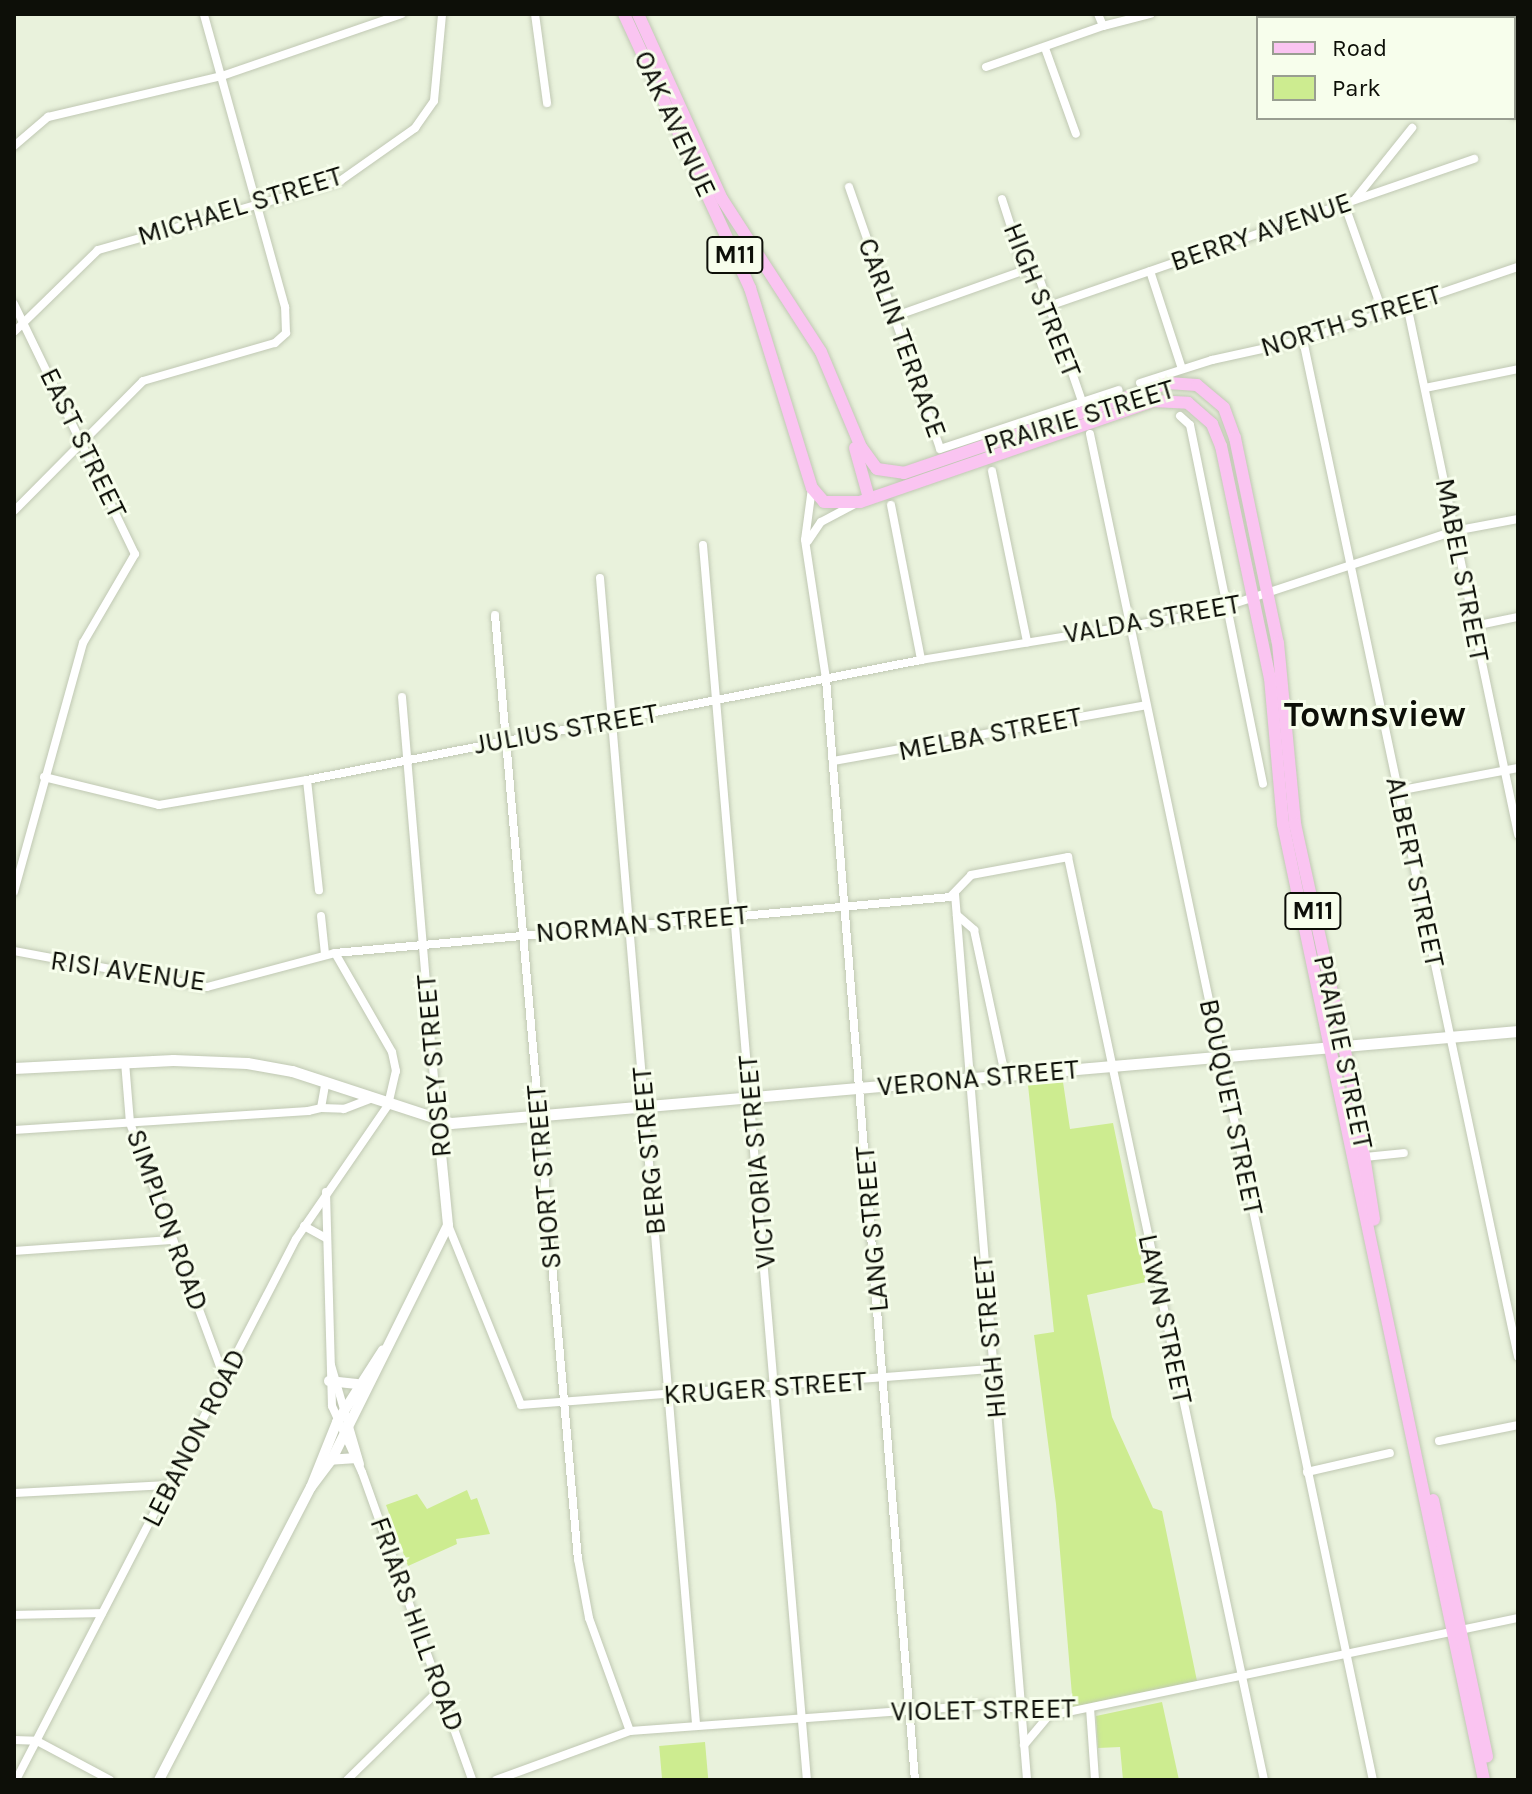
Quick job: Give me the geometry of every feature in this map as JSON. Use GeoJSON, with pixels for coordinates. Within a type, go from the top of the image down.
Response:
{"type":"FeatureCollection","features":[{"type":"Feature","properties":{"kind":"main road","name":"OAK AVENUE"},"geometry":{"type":"LineString","coordinates":[[624,14],[755,302],[812,488],[824,502]]}},
{"type":"Feature","properties":{"kind":"main road","name":"OAK AVENUE"},"geometry":{"type":"LineString","coordinates":[[638,14],[722,199],[821,352],[853,425]]}},
{"type":"Feature","properties":{"kind":"main road","name":"PRAIRIE STREET"},"geometry":{"type":"LineString","coordinates":[[853,425],[872,465],[885,473],[904,473],[1168,383],[1197,385],[1216,397],[1229,417],[1269,596],[1283,679],[1295,824],[1458,1630],[1484,1780]]}},
{"type":"Feature","properties":{"kind":"main road","name":"PRAIRIE STREET"},"geometry":{"type":"LineString","coordinates":[[824,502],[864,500],[1126,408],[1179,401],[1204,414],[1221,446],[1270,678],[1283,824],[1364,1157],[1395,1326],[1492,1780]]}},
{"type":"Feature","properties":{"kind":"main road"},"geometry":{"type":"LineString","coordinates":[[853,425],[864,500]]}},
{"type":"Feature","properties":{"kind":"main road","name":"VERONA STREET"},"geometry":{"type":"LineString","coordinates":[[438,1123],[1518,1031]]}},
{"type":"Feature","properties":{"kind":"main road"},"geometry":{"type":"LineString","coordinates":[[14,1068],[125,1062],[247,1063],[326,1081],[438,1123]]}},
{"type":"Feature","properties":{"kind":"street"},"geometry":{"type":"LineString","coordinates":[[14,511],[147,379],[283,338],[287,317],[204,14]]}},
{"type":"Feature","properties":{"kind":"street"},"geometry":{"type":"LineString","coordinates":[[14,146],[48,117],[222,76],[402,14]]}},
{"type":"Feature","properties":{"kind":"street","name":"MICHAEL STREET"},"geometry":{"type":"LineString","coordinates":[[14,332],[98,250],[343,180],[424,120],[435,92],[442,14]]}},
{"type":"Feature","properties":{"kind":"street"},"geometry":{"type":"LineString","coordinates":[[535,14],[547,103]]}},
{"type":"Feature","properties":{"kind":"street"},"geometry":{"type":"LineString","coordinates":[[1098,14],[1103,26]]}},
{"type":"Feature","properties":{"kind":"street"},"geometry":{"type":"LineString","coordinates":[[986,67],[1103,26],[1150,14]]}},
{"type":"Feature","properties":{"kind":"street"},"geometry":{"type":"LineString","coordinates":[[1045,48],[1076,134]]}},
{"type":"Feature","properties":{"kind":"street"},"geometry":{"type":"LineString","coordinates":[[1355,199],[1412,128]]}},
{"type":"Feature","properties":{"kind":"street","name":"BERRY AVENUE"},"geometry":{"type":"LineString","coordinates":[[1049,306],[1474,159]]}},
{"type":"Feature","properties":{"kind":"street","name":"CARLIN TERRACE"},"geometry":{"type":"LineString","coordinates":[[849,187],[940,449],[1118,390]]}},
{"type":"Feature","properties":{"kind":"street","name":"HIGH STREET"},"geometry":{"type":"LineString","coordinates":[[1002,199],[1025,270],[1038,276],[1082,401]]}},
{"type":"Feature","properties":{"kind":"street"},"geometry":{"type":"LineString","coordinates":[[1344,203],[1383,313]]}},
{"type":"Feature","properties":{"kind":"street","name":"NORTH STREET"},"geometry":{"type":"LineString","coordinates":[[1182,369],[1303,340],[1518,267]]}},
{"type":"Feature","properties":{"kind":"street"},"geometry":{"type":"LineString","coordinates":[[893,317],[1025,270]]}},
{"type":"Feature","properties":{"kind":"street","name":"PRAIRIE STREET"},"geometry":{"type":"LineString","coordinates":[[1150,271],[1182,369]]}},
{"type":"Feature","properties":{"kind":"street","name":"EAST STREET"},"geometry":{"type":"LineString","coordinates":[[14,304],[131,539],[134,561],[83,643],[44,777]]}},
{"type":"Feature","properties":{"kind":"street","name":"MABEL STREET"},"geometry":{"type":"LineString","coordinates":[[1407,305],[1518,834]]}},
{"type":"Feature","properties":{"kind":"street","name":"ALBERT STREET"},"geometry":{"type":"LineString","coordinates":[[1303,340],[1518,1357]]}},
{"type":"Feature","properties":{"kind":"street"},"geometry":{"type":"LineString","coordinates":[[1140,383],[1182,369]]}},
{"type":"Feature","properties":{"kind":"street"},"geometry":{"type":"LineString","coordinates":[[1425,388],[1518,369]]}},
{"type":"Feature","properties":{"kind":"street"},"geometry":{"type":"LineString","coordinates":[[1180,416],[1190,425],[1263,784]]}},
{"type":"Feature","properties":{"kind":"street","name":"BOUQUET STREET"},"geometry":{"type":"LineString","coordinates":[[1090,434],[1373,1780]]}},
{"type":"Feature","properties":{"kind":"street"},"geometry":{"type":"LineString","coordinates":[[992,471],[1027,642]]}},
{"type":"Feature","properties":{"kind":"street","name":"LANG STREET"},"geometry":{"type":"LineString","coordinates":[[812,488],[806,547],[826,679],[912,1710],[915,1780]]}},
{"type":"Feature","properties":{"kind":"street"},"geometry":{"type":"LineString","coordinates":[[806,547],[821,522],[864,500]]}},
{"type":"Feature","properties":{"kind":"street"},"geometry":{"type":"LineString","coordinates":[[891,505],[921,660]]}},
{"type":"Feature","properties":{"kind":"street","name":"VALDA STREET"},"geometry":{"type":"LineString","coordinates":[[826,679],[1228,608],[1454,531],[1518,519]]}},
{"type":"Feature","properties":{"kind":"street","name":"VICTORIA STREET"},"geometry":{"type":"LineString","coordinates":[[703,545],[752,1097],[807,1780]]}},
{"type":"Feature","properties":{"kind":"street","name":"BERG STREET"},"geometry":{"type":"LineString","coordinates":[[600,578],[696,1724]]}},
{"type":"Feature","properties":{"kind":"street","name":"SHORT STREET"},"geometry":{"type":"LineString","coordinates":[[495,615],[582,1588],[630,1731]]}},
{"type":"Feature","properties":{"kind":"street"},"geometry":{"type":"LineString","coordinates":[[1474,626],[1518,617]]}},
{"type":"Feature","properties":{"kind":"street","name":"JULIUS STREET"},"geometry":{"type":"LineString","coordinates":[[44,777],[159,805],[408,762],[826,679]]}},
{"type":"Feature","properties":{"kind":"street","name":"ROSEY STREET"},"geometry":{"type":"LineString","coordinates":[[402,697],[448,1225],[513,1396],[521,1405],[537,1406]]}},
{"type":"Feature","properties":{"kind":"street","name":"MELBA STREET"},"geometry":{"type":"LineString","coordinates":[[833,761],[1146,705]]}},
{"type":"Feature","properties":{"kind":"street"},"geometry":{"type":"LineString","coordinates":[[1397,791],[1518,768]]}},
{"type":"Feature","properties":{"kind":"street"},"geometry":{"type":"LineString","coordinates":[[14,892],[44,777]]}},
{"type":"Feature","properties":{"kind":"street"},"geometry":{"type":"LineString","coordinates":[[307,780],[319,890]]}},
{"type":"Feature","properties":{"kind":"street","name":"LAWN STREET"},"geometry":{"type":"LineString","coordinates":[[952,895],[971,875],[1068,857],[1264,1780]]}},
{"type":"Feature","properties":{"kind":"street","name":"HIGH STREET"},"geometry":{"type":"LineString","coordinates":[[952,895],[957,915],[1027,1780]]}},
{"type":"Feature","properties":{"kind":"street","name":"NORMAN STREET"},"geometry":{"type":"LineString","coordinates":[[335,953],[522,933],[844,908],[952,895]]}},
{"type":"Feature","properties":{"kind":"street"},"geometry":{"type":"LineString","coordinates":[[957,915],[974,930],[1005,1075]]}},
{"type":"Feature","properties":{"kind":"street"},"geometry":{"type":"LineString","coordinates":[[321,916],[325,955]]}},
{"type":"Feature","properties":{"kind":"street","name":"RISI AVENUE"},"geometry":{"type":"LineString","coordinates":[[14,951],[207,987],[335,953]]}},
{"type":"Feature","properties":{"kind":"street"},"geometry":{"type":"LineString","coordinates":[[335,953],[392,1052],[396,1071],[388,1105]]}},
{"type":"Feature","properties":{"kind":"street","name":"SIMPLON ROAD"},"geometry":{"type":"LineString","coordinates":[[125,1062],[130,1123],[220,1366],[228,1372]]}},
{"type":"Feature","properties":{"kind":"street"},"geometry":{"type":"LineString","coordinates":[[321,1108],[326,1081]]}},
{"type":"Feature","properties":{"kind":"street"},"geometry":{"type":"LineString","coordinates":[[14,1130],[321,1108],[338,1110],[372,1098]]}},
{"type":"Feature","properties":{"kind":"street","name":"LEBANON ROAD"},"geometry":{"type":"LineString","coordinates":[[16,1780],[304,1226],[388,1105]]}},
{"type":"Feature","properties":{"kind":"street"},"geometry":{"type":"LineString","coordinates":[[1364,1157],[1404,1153]]}},
{"type":"Feature","properties":{"kind":"street","name":"FRIARS HILL ROAD"},"geometry":{"type":"LineString","coordinates":[[326,1192],[330,1360],[337,1422],[346,1432],[360,1468],[472,1780]]}},
{"type":"Feature","properties":{"kind":"street"},"geometry":{"type":"LineString","coordinates":[[159,1780],[311,1487],[332,1459],[383,1350],[448,1225]]}},
{"type":"Feature","properties":{"kind":"street"},"geometry":{"type":"LineString","coordinates":[[304,1226],[326,1238]]}},
{"type":"Feature","properties":{"kind":"street"},"geometry":{"type":"LineString","coordinates":[[14,1251],[171,1240]]}},
{"type":"Feature","properties":{"kind":"street"},"geometry":{"type":"LineString","coordinates":[[311,1487],[337,1422],[357,1384],[383,1350]]}},
{"type":"Feature","properties":{"kind":"street","name":"KRUGER STREET"},"geometry":{"type":"LineString","coordinates":[[537,1406],[993,1369]]}},
{"type":"Feature","properties":{"kind":"street"},"geometry":{"type":"LineString","coordinates":[[332,1381],[357,1384]]}},
{"type":"Feature","properties":{"kind":"street","name":"FRIARS HILL ROAD"},"geometry":{"type":"LineString","coordinates":[[332,1381],[343,1411],[353,1458],[360,1468]]}},
{"type":"Feature","properties":{"kind":"street"},"geometry":{"type":"LineString","coordinates":[[1439,1441],[1518,1425]]}},
{"type":"Feature","properties":{"kind":"street"},"geometry":{"type":"LineString","coordinates":[[1307,1472],[1390,1453]]}},
{"type":"Feature","properties":{"kind":"street"},"geometry":{"type":"LineString","coordinates":[[319,1461],[353,1458]]}},
{"type":"Feature","properties":{"kind":"street"},"geometry":{"type":"LineString","coordinates":[[14,1493],[169,1485]]}},
{"type":"Feature","properties":{"kind":"street"},"geometry":{"type":"LineString","coordinates":[[14,1615],[102,1613]]}},
{"type":"Feature","properties":{"kind":"street","name":"VIOLET STREET"},"geometry":{"type":"LineString","coordinates":[[496,1780],[630,1731],[912,1710],[1020,1708],[1049,1715],[1518,1618]]}},
{"type":"Feature","properties":{"kind":"street"},"geometry":{"type":"LineString","coordinates":[[347,1780],[440,1689]]}},
{"type":"Feature","properties":{"kind":"street"},"geometry":{"type":"LineString","coordinates":[[1090,1708],[1095,1780]]}},
{"type":"Feature","properties":{"kind":"street"},"geometry":{"type":"LineString","coordinates":[[1024,1746],[1049,1715]]}},
{"type":"Feature","properties":{"kind":"street"},"geometry":{"type":"LineString","coordinates":[[14,1740],[37,1741],[110,1780]]}},
{"type":"Feature","properties":{"kind":"green space"},"geometry":{"type":"Polygon","coordinates":[[[1063,1082],[1070,1129],[1113,1123],[1146,1282],[1087,1295],[1112,1417],[1153,1508],[1162,1511],[1197,1681],[1073,1707],[1056,1504],[1034,1335],[1054,1332],[1028,1085],[1063,1082]]]}},
{"type":"Feature","properties":{"kind":"green space"},"geometry":{"type":"Polygon","coordinates":[[[467,1490],[471,1500],[477,1498],[490,1534],[456,1539],[457,1544],[408,1566],[386,1505],[417,1494],[427,1509],[467,1490]]]}},
{"type":"Feature","properties":{"kind":"green space"},"geometry":{"type":"Polygon","coordinates":[[[1162,1702],[1179,1780],[1123,1780],[1120,1747],[1098,1748],[1096,1716],[1162,1702]]]}},
{"type":"Feature","properties":{"kind":"green space"},"geometry":{"type":"Polygon","coordinates":[[[705,1742],[708,1780],[662,1780],[659,1746],[705,1742]]]}},
{"type":"Feature","properties":{"kind":"district","name":"Townsview"},"geometry":{"type":"Point","coordinates":[1375,715]}}]}
